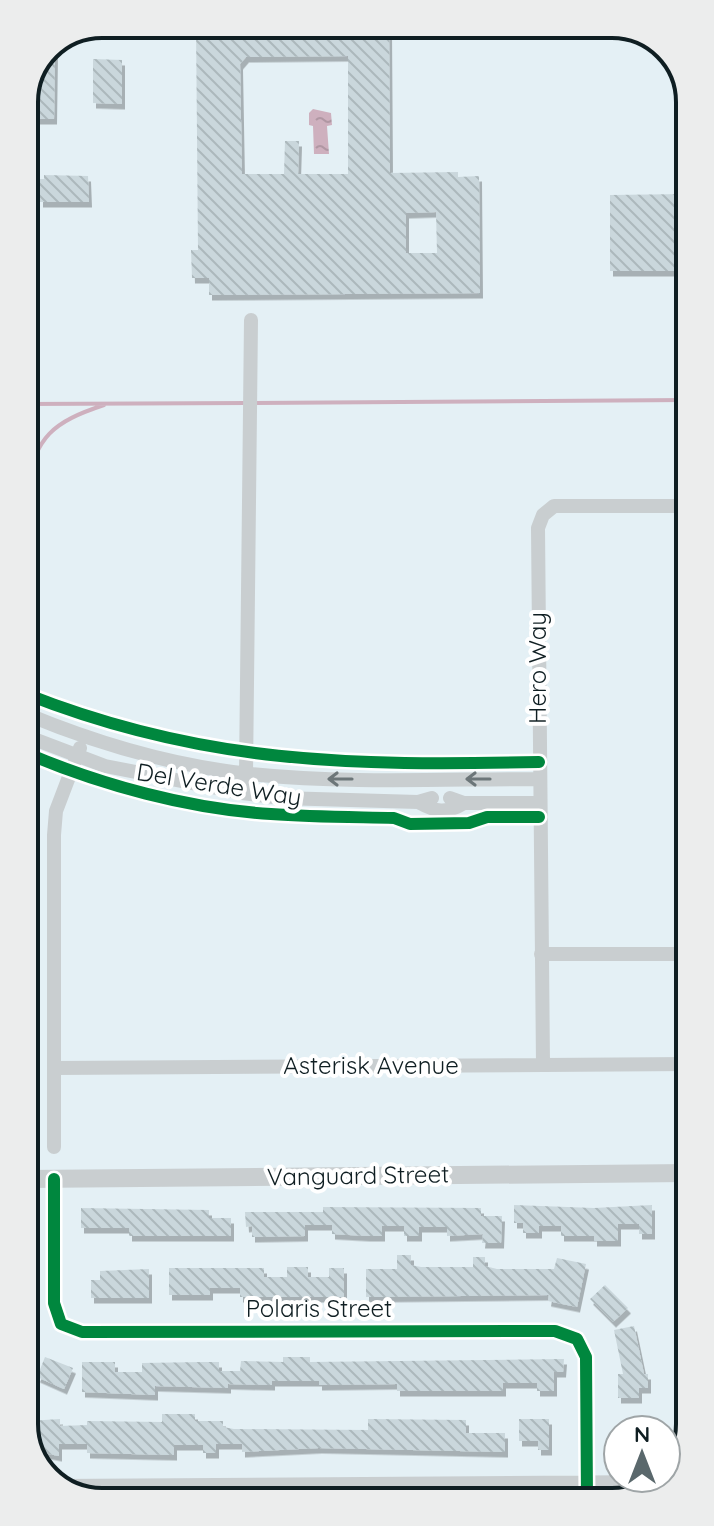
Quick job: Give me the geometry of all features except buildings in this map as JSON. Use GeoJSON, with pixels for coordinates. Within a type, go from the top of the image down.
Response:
{"type":"FeatureCollection","features":[{"type":"Feature","properties":{"kind":"street"},"geometry":{"type":"LineString","coordinates":[[242,793],[246,774],[251,320]]}},
{"type":"Feature","properties":{"kind":"street","name":"Hero Way"},"geometry":{"type":"LineString","coordinates":[[543,1065],[538,528],[543,515],[554,506],[676,506]]}},
{"type":"Feature","properties":{"kind":"street","name":"Del Verde Way"},"geometry":{"type":"LineString","coordinates":[[38,719],[84,738],[246,774],[311,779],[539,779]]}},
{"type":"Feature","properties":{"kind":"street"},"geometry":{"type":"LineString","coordinates":[[54,1147],[54,835],[56,811],[84,738]]}},
{"type":"Feature","properties":{"kind":"street","name":"Del Verde Way"},"geometry":{"type":"LineString","coordinates":[[38,741],[105,766],[281,798],[425,800],[434,811],[451,811],[457,800],[539,803]]}},
{"type":"Feature","properties":{"kind":"street"},"geometry":{"type":"LineString","coordinates":[[418,779],[425,800]]}},
{"type":"Feature","properties":{"kind":"street"},"geometry":{"type":"LineString","coordinates":[[541,954],[676,954]]}},
{"type":"Feature","properties":{"kind":"street","name":"Asterisk Avenue"},"geometry":{"type":"LineString","coordinates":[[54,1068],[676,1064]]}},
{"type":"Feature","properties":{"kind":"street","name":"Vanguard Street"},"geometry":{"type":"LineString","coordinates":[[38,1179],[676,1173]]}},
{"type":"Feature","properties":{"kind":"street","name":"Polaris Street"},"geometry":{"type":"LineString","coordinates":[[54,1179],[54,1303],[61,1324],[82,1332],[555,1331],[577,1339],[586,1357],[586,1483]]}},
{"type":"Feature","properties":{"kind":"street"},"geometry":{"type":"LineString","coordinates":[[586,1483],[586,1488]]}},
{"type":"Feature","properties":{"kind":"street"},"geometry":{"type":"LineString","coordinates":[[86,1486],[602,1483]]}},
{"type":"Feature","properties":{"kind":"water"},"geometry":{"type":"Polygon","coordinates":[[[313,109],[331,113],[332,125],[327,126],[329,154],[314,154],[313,126],[309,125],[309,113],[313,109]]]}},
{"type":"Feature","properties":{"kind":"waterway"},"geometry":{"type":"LineString","coordinates":[[255,403],[676,400]]}},
{"type":"Feature","properties":{"kind":"waterway"},"geometry":{"type":"LineString","coordinates":[[38,404],[247,403]]}},
{"type":"Feature","properties":{"kind":"waterway"},"geometry":{"type":"LineString","coordinates":[[38,450],[59,425],[104,405]]}},
{"type":"Feature","properties":{"kind":"cycle path"},"geometry":{"type":"LineString","coordinates":[[38,698],[154,735],[278,756],[404,763],[539,762]]}},
{"type":"Feature","properties":{"kind":"cycle path"},"geometry":{"type":"LineString","coordinates":[[38,758],[146,794],[240,811],[394,818],[410,824],[469,823],[487,817],[539,817]]}},
{"type":"Feature","properties":{"kind":"cycle path"},"geometry":{"type":"LineString","coordinates":[[54,1179],[54,1303],[61,1324],[82,1332],[555,1331],[577,1339],[586,1357],[587,1488]]}}]}
